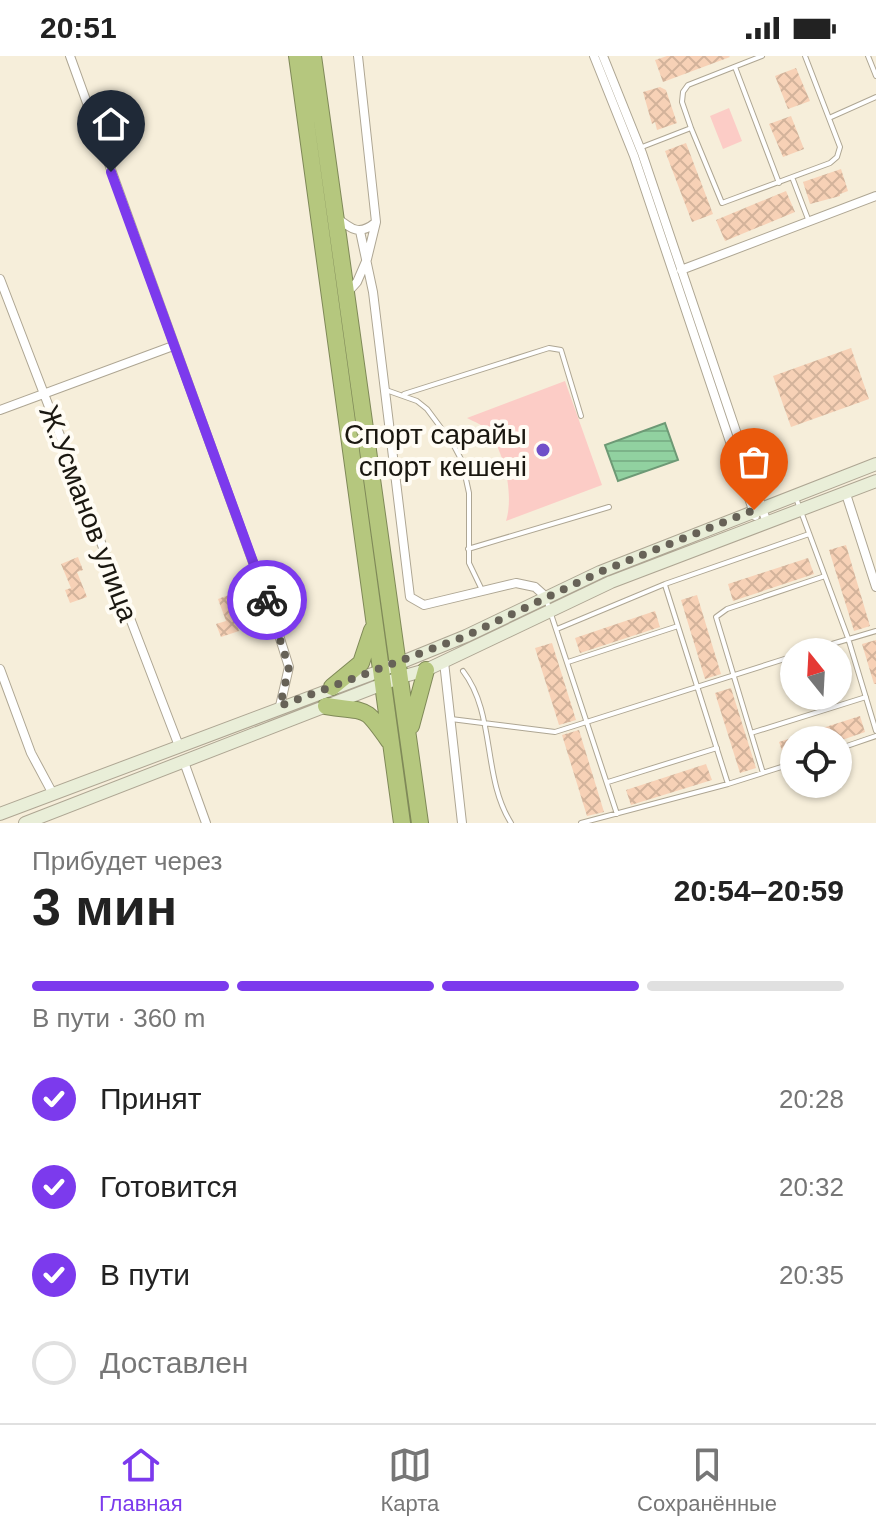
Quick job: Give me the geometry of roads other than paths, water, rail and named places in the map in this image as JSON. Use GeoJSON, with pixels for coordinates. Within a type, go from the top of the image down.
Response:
{"type":"FeatureCollection","features":[{"type":"Feature","properties":{"kind":"highway"},"geometry":{"type":"LineString","coordinates":[[297,56],[360,462],[400,670],[420,823]]}},
{"type":"Feature","properties":{"kind":"highway"},"geometry":{"type":"LineString","coordinates":[[313,56],[348,292],[374,621],[402,823]]}},
{"type":"Feature","properties":{"kind":"highway"},"geometry":{"type":"LineString","coordinates":[[332,687],[361,663],[374,621]]}},
{"type":"Feature","properties":{"kind":"highway"},"geometry":{"type":"LineString","coordinates":[[409,739],[420,683],[426,670]]}},
{"type":"Feature","properties":{"kind":"highway"},"geometry":{"type":"LineString","coordinates":[[326,706],[360,709],[370,714],[391,745]]}},
{"type":"Feature","properties":{"kind":"street"},"geometry":{"type":"LineString","coordinates":[[70,56],[289,667],[280,706]]}},
{"type":"Feature","properties":{"kind":"street"},"geometry":{"type":"LineString","coordinates":[[348,292],[357,282],[367,259],[376,222],[358,56]]}},
{"type":"Feature","properties":{"kind":"street"},"geometry":{"type":"LineString","coordinates":[[594,56],[636,149],[763,524]]}},
{"type":"Feature","properties":{"kind":"street"},"geometry":{"type":"LineString","coordinates":[[603,56],[681,270],[757,508]]}},
{"type":"Feature","properties":{"kind":"street"},"geometry":{"type":"LineString","coordinates":[[681,270],[876,196]]}},
{"type":"Feature","properties":{"kind":"street"},"geometry":{"type":"LineString","coordinates":[[336,217],[351,230],[360,231],[376,222]]}},
{"type":"Feature","properties":{"kind":"street"},"geometry":{"type":"LineString","coordinates":[[360,231],[373,292],[410,597],[424,605],[516,583],[535,587],[545,596]]}},
{"type":"Feature","properties":{"kind":"street","name":"Ж.Усманов улица"},"geometry":{"type":"LineString","coordinates":[[0,279],[179,746]]}},
{"type":"Feature","properties":{"kind":"street"},"geometry":{"type":"LineString","coordinates":[[348,292],[360,289],[373,292]]}},
{"type":"Feature","properties":{"kind":"street"},"geometry":{"type":"LineString","coordinates":[[0,410],[173,346]]}},
{"type":"Feature","properties":{"kind":"street"},"geometry":{"type":"LineString","coordinates":[[25,823],[56,817],[326,706],[545,596],[757,508],[876,464]]}},
{"type":"Feature","properties":{"kind":"street"},"geometry":{"type":"LineString","coordinates":[[400,670],[426,670],[611,582],[876,481]]}},
{"type":"Feature","properties":{"kind":"street"},"geometry":{"type":"LineString","coordinates":[[846,494],[876,587]]}},
{"type":"Feature","properties":{"kind":"street"},"geometry":{"type":"LineString","coordinates":[[444,662],[462,823]]}},
{"type":"Feature","properties":{"kind":"street"},"geometry":{"type":"LineString","coordinates":[[0,669],[31,753],[53,794]]}},
{"type":"Feature","properties":{"kind":"street"},"geometry":{"type":"LineString","coordinates":[[0,814],[332,687],[381,677]]}},
{"type":"Feature","properties":{"kind":"street"},"geometry":{"type":"LineString","coordinates":[[184,762],[206,823]]}},
{"type":"Feature","properties":{"kind":"lane"},"geometry":{"type":"LineString","coordinates":[[762,56],[750,58],[688,85],[683,92],[682,102],[691,128],[722,203],[779,183],[837,157],[840,147],[805,56]]}},
{"type":"Feature","properties":{"kind":"lane"},"geometry":{"type":"LineString","coordinates":[[868,56],[876,76]]}},
{"type":"Feature","properties":{"kind":"lane"},"geometry":{"type":"LineString","coordinates":[[735,67],[779,183]]}},
{"type":"Feature","properties":{"kind":"lane"},"geometry":{"type":"LineString","coordinates":[[829,118],[876,97]]}},
{"type":"Feature","properties":{"kind":"lane"},"geometry":{"type":"LineString","coordinates":[[636,149],[691,128]]}},
{"type":"Feature","properties":{"kind":"lane"},"geometry":{"type":"LineString","coordinates":[[792,177],[809,222]]}},
{"type":"Feature","properties":{"kind":"lane"},"geometry":{"type":"LineString","coordinates":[[402,395],[556,348],[561,350],[565,360],[581,416]]}},
{"type":"Feature","properties":{"kind":"lane"},"geometry":{"type":"LineString","coordinates":[[385,390],[417,401],[427,409],[462,461],[469,493],[469,563],[482,590]]}},
{"type":"Feature","properties":{"kind":"lane"},"geometry":{"type":"LineString","coordinates":[[795,494],[848,638],[876,631]]}},
{"type":"Feature","properties":{"kind":"lane"},"geometry":{"type":"LineString","coordinates":[[468,549],[609,507]]}},
{"type":"Feature","properties":{"kind":"lane"},"geometry":{"type":"LineString","coordinates":[[557,629],[665,584],[809,534]]}},
{"type":"Feature","properties":{"kind":"lane"},"geometry":{"type":"LineString","coordinates":[[763,773],[715,620],[718,614],[825,576]]}},
{"type":"Feature","properties":{"kind":"lane"},"geometry":{"type":"LineString","coordinates":[[665,584],[728,784]]}},
{"type":"Feature","properties":{"kind":"lane"},"geometry":{"type":"LineString","coordinates":[[545,596],[617,814]]}},
{"type":"Feature","properties":{"kind":"lane"},"geometry":{"type":"LineString","coordinates":[[568,662],[678,626]]}},
{"type":"Feature","properties":{"kind":"lane"},"geometry":{"type":"LineString","coordinates":[[852,651],[876,734],[852,743]]}},
{"type":"Feature","properties":{"kind":"lane"},"geometry":{"type":"LineString","coordinates":[[448,719],[549,732],[588,724],[780,661]]}},
{"type":"Feature","properties":{"kind":"lane"},"geometry":{"type":"LineString","coordinates":[[463,671],[474,686],[494,781],[503,810],[511,823]]}},
{"type":"Feature","properties":{"kind":"lane"},"geometry":{"type":"LineString","coordinates":[[751,733],[866,697]]}},
{"type":"Feature","properties":{"kind":"lane"},"geometry":{"type":"LineString","coordinates":[[608,782],[717,748]]}},
{"type":"Feature","properties":{"kind":"lane"},"geometry":{"type":"LineString","coordinates":[[581,823],[780,768]]}},
{"type":"Feature","properties":{"kind":"place","name":"Спорт сарайы спорт кешені"},"geometry":{"type":"Point","coordinates":[543,450]}}]}
